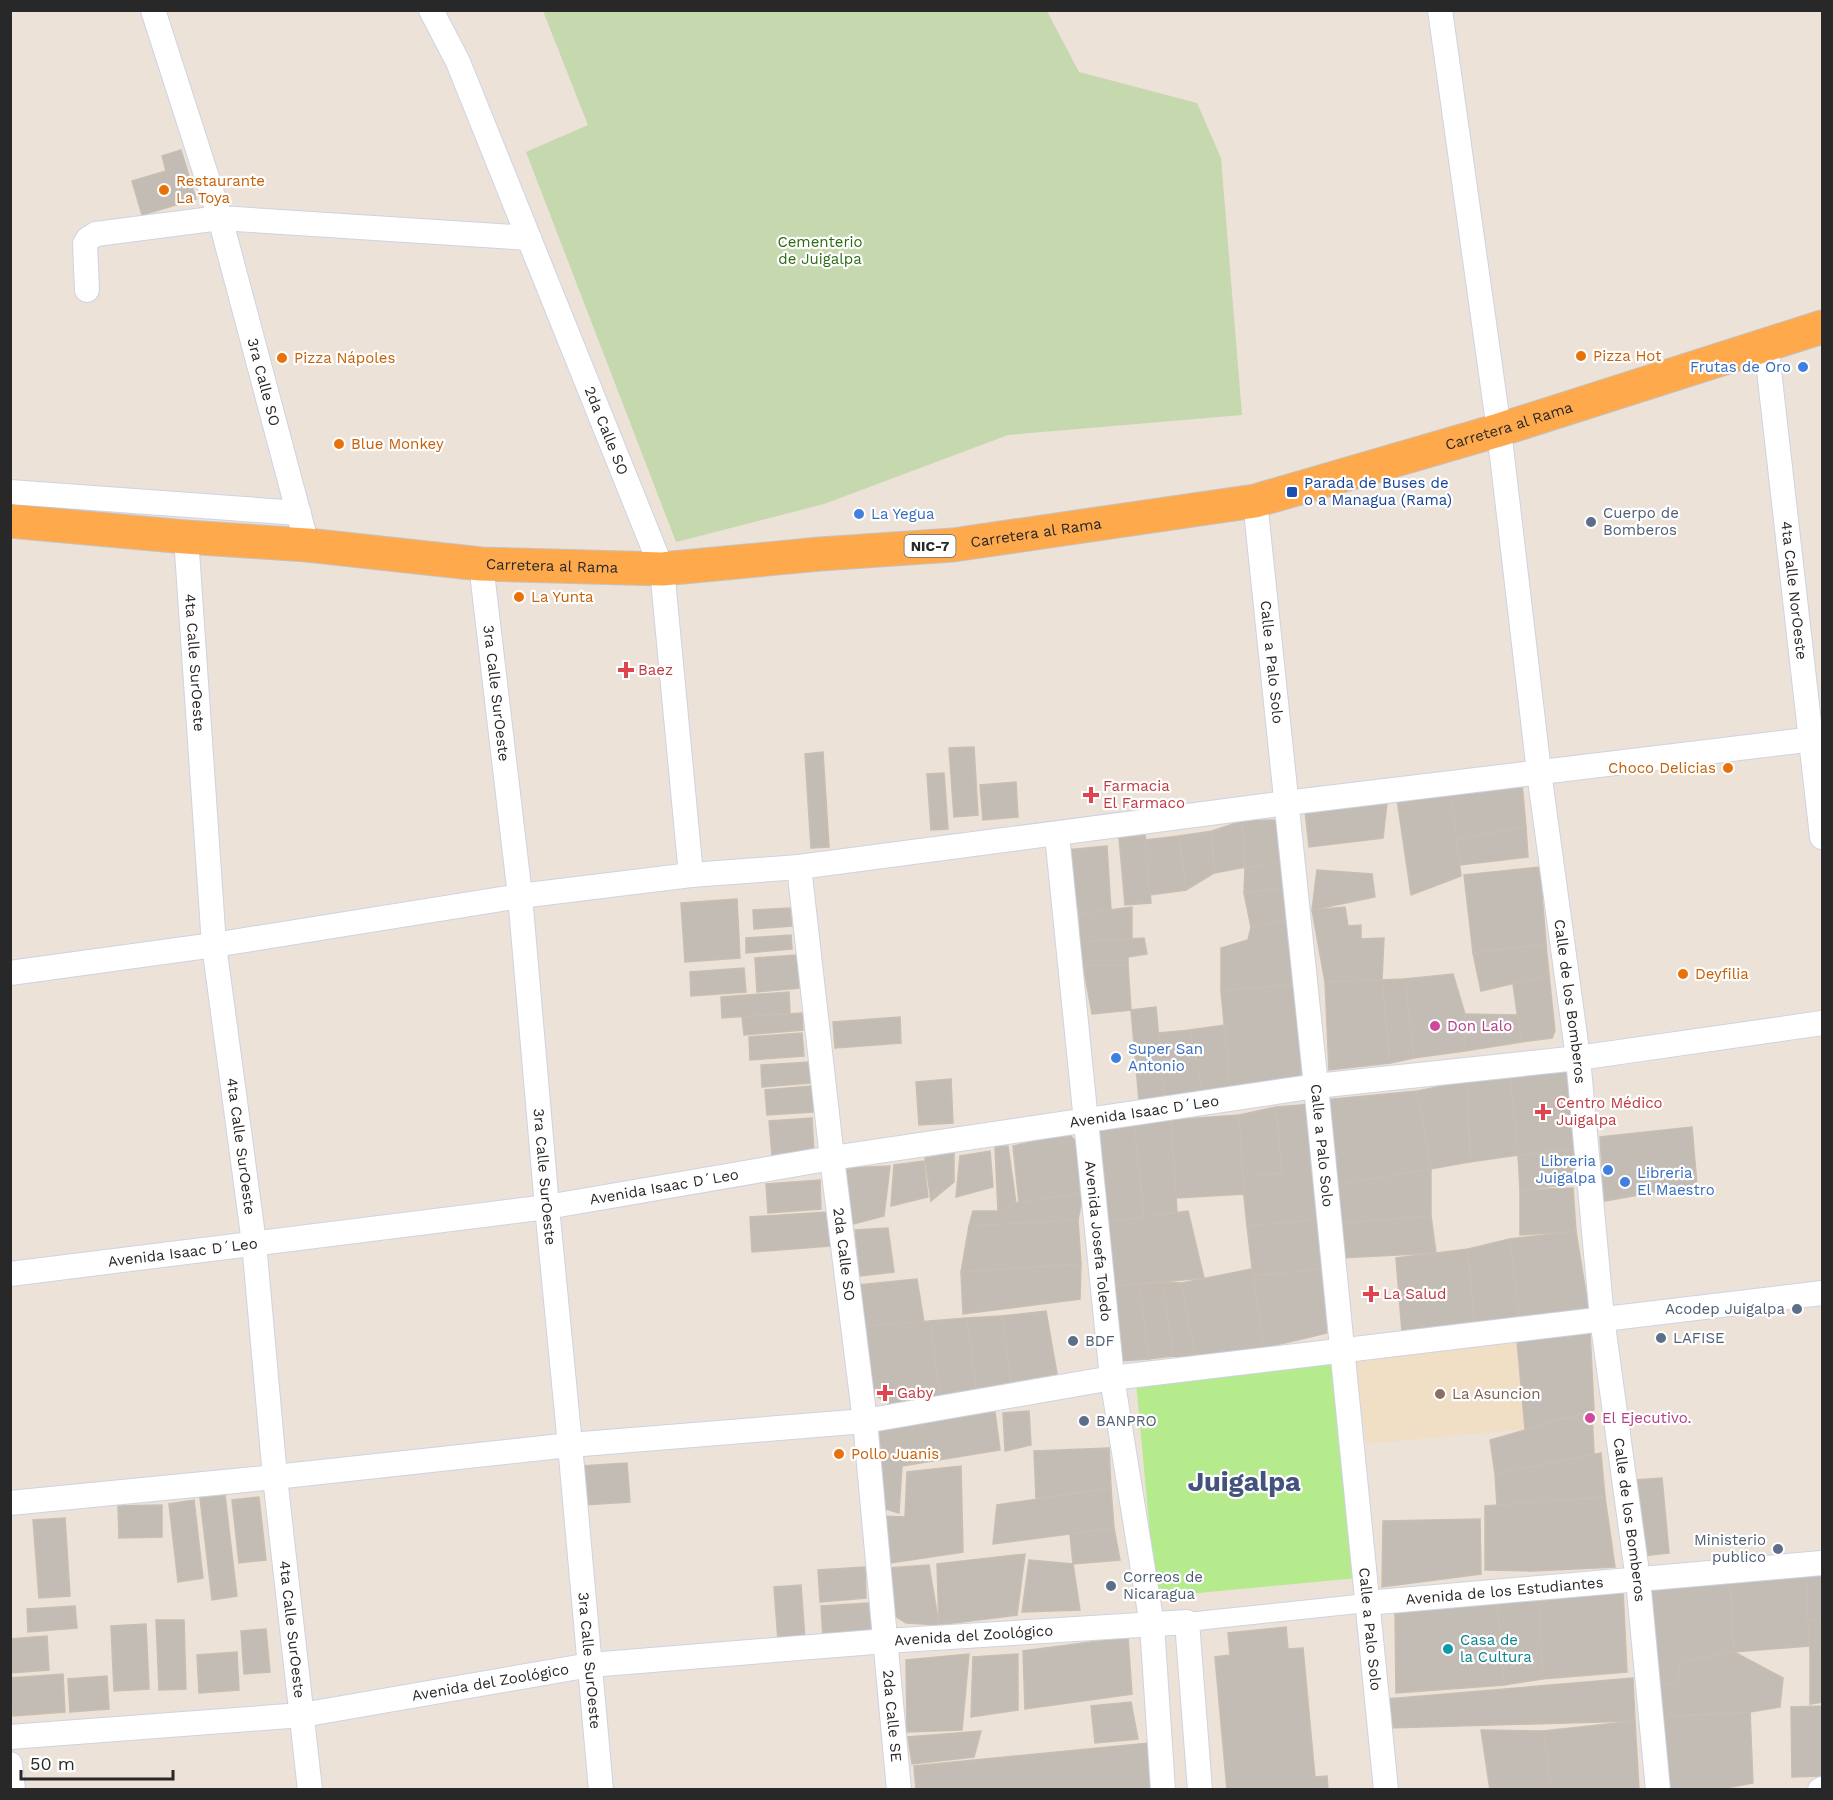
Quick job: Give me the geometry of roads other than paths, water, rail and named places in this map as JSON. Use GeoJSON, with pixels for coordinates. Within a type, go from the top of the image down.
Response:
{"type":"FeatureCollection","features":[{"type":"Feature","properties":{"kind":"highway","name":"Carretera al Rama"},"geometry":{"type":"LineString","coordinates":[[11,511],[186,537],[307,545],[481,564],[662,569],[820,554],[953,545],[1255,501],[1499,430],[1822,327]]}},
{"type":"Feature","properties":{"kind":"street","name":"3ra Calle SO"},"geometry":{"type":"LineString","coordinates":[[153,10],[220,218],[307,545]]}},
{"type":"Feature","properties":{"kind":"street","name":"2da Calle SO"},"geometry":{"type":"LineString","coordinates":[[431,10],[458,62],[662,569],[691,875]]}},
{"type":"Feature","properties":{"kind":"street","name":"Calle de los Bomberos"},"geometry":{"type":"LineString","coordinates":[[1440,10],[1499,430],[1539,772],[1578,1058],[1602,1318],[1638,1580],[1659,1790]]}},
{"type":"Feature","properties":{"kind":"street"},"geometry":{"type":"LineString","coordinates":[[87,290],[86,244],[88,239],[96,234],[220,218],[529,238]]}},
{"type":"Feature","properties":{"kind":"street","name":"4ta Calle NorOeste"},"geometry":{"type":"LineString","coordinates":[[1766,344],[1817,739],[1822,837]]}},
{"type":"Feature","properties":{"kind":"street","name":"Calle a Palo Solo"},"geometry":{"type":"LineString","coordinates":[[1255,501],[1386,1790]]}},
{"type":"Feature","properties":{"kind":"street"},"geometry":{"type":"LineString","coordinates":[[11,511],[298,513]]}},
{"type":"Feature","properties":{"kind":"street","name":"4ta Calle SurOeste"},"geometry":{"type":"LineString","coordinates":[[186,537],[214,945],[254,1243],[275,1477],[310,1790]]}},
{"type":"Feature","properties":{"kind":"street","name":"3ra Calle SurOeste"},"geometry":{"type":"LineString","coordinates":[[481,564],[520,896],[601,1790]]}},
{"type":"Feature","properties":{"kind":"street"},"geometry":{"type":"LineString","coordinates":[[10,973],[214,945],[520,896],[691,875],[799,867],[1057,835],[1286,803],[1817,739]]}},
{"type":"Feature","properties":{"kind":"street","name":"Avenida Josefa Toledo"},"geometry":{"type":"LineString","coordinates":[[1057,835],[1112,1378],[1152,1625],[1163,1790]]}},
{"type":"Feature","properties":{"kind":"street","name":"2da Calle SO"},"geometry":{"type":"LineString","coordinates":[[799,867],[865,1421],[886,1641]]}},
{"type":"Feature","properties":{"kind":"street","name":"Avenida Isaac D´Leo"},"geometry":{"type":"LineString","coordinates":[[10,1274],[547,1207],[832,1158],[1086,1119],[1316,1086],[1578,1058],[1822,1023]]}},
{"type":"Feature","properties":{"kind":"street"},"geometry":{"type":"LineString","coordinates":[[10,1503],[570,1445],[865,1421],[1112,1378],[1822,1293]]}},
{"type":"Feature","properties":{"kind":"street","name":"Avenida de los Estudiantes"},"geometry":{"type":"LineString","coordinates":[[1187,1622],[1367,1603],[1822,1563]]}},
{"type":"Feature","properties":{"kind":"street"},"geometry":{"type":"LineString","coordinates":[[1187,1622],[1200,1790]]}},
{"type":"Feature","properties":{"kind":"street","name":"Avenida del Zoológico"},"geometry":{"type":"LineString","coordinates":[[10,1737],[302,1715],[590,1665],[886,1641],[1187,1622]]}},
{"type":"Feature","properties":{"kind":"street","name":"2da Calle SE"},"geometry":{"type":"LineString","coordinates":[[886,1641],[899,1790]]}},
{"type":"Feature","properties":{"kind":"street"},"geometry":{"type":"LineString","coordinates":[[10,1764],[13,1790]]}},
{"type":"Feature","properties":{"kind":"place","name":"Restaurante La Toya"},"geometry":{"type":"Point","coordinates":[164,190]}},
{"type":"Feature","properties":{"kind":"place","name":"Pizza Hot"},"geometry":{"type":"Point","coordinates":[1581,356]}},
{"type":"Feature","properties":{"kind":"place","name":"Pizza Nápoles"},"geometry":{"type":"Point","coordinates":[282,358]}},
{"type":"Feature","properties":{"kind":"place","name":"Frutas de Oro"},"geometry":{"type":"Point","coordinates":[1803,367]}},
{"type":"Feature","properties":{"kind":"place","name":"Blue Monkey"},"geometry":{"type":"Point","coordinates":[339,444]}},
{"type":"Feature","properties":{"kind":"place","name":"Parada de Buses de o a Managua (Rama)"},"geometry":{"type":"Point","coordinates":[1292,492]}},
{"type":"Feature","properties":{"kind":"place","name":"La Yegua"},"geometry":{"type":"Point","coordinates":[859,514]}},
{"type":"Feature","properties":{"kind":"place","name":"Cuerpo de Bomberos"},"geometry":{"type":"Point","coordinates":[1591,522]}},
{"type":"Feature","properties":{"kind":"place","name":"La Yunta"},"geometry":{"type":"Point","coordinates":[519,597]}},
{"type":"Feature","properties":{"kind":"place","name":"Baez"},"geometry":{"type":"Point","coordinates":[626,670]}},
{"type":"Feature","properties":{"kind":"place","name":"Choco Delicias"},"geometry":{"type":"Point","coordinates":[1728,768]}},
{"type":"Feature","properties":{"kind":"place","name":"Farmacia El Farmaco"},"geometry":{"type":"Point","coordinates":[1091,795]}},
{"type":"Feature","properties":{"kind":"place","name":"Deyfilia"},"geometry":{"type":"Point","coordinates":[1683,974]}},
{"type":"Feature","properties":{"kind":"place","name":"Don Lalo"},"geometry":{"type":"Point","coordinates":[1435,1026]}},
{"type":"Feature","properties":{"kind":"place","name":"Super San Antonio"},"geometry":{"type":"Point","coordinates":[1116,1058]}},
{"type":"Feature","properties":{"kind":"place","name":"Centro Médico Juigalpa"},"geometry":{"type":"Point","coordinates":[1543,1112]}},
{"type":"Feature","properties":{"kind":"place","name":"Libreria Juigalpa"},"geometry":{"type":"Point","coordinates":[1608,1170]}},
{"type":"Feature","properties":{"kind":"place","name":"Libreria El Maestro"},"geometry":{"type":"Point","coordinates":[1625,1182]}},
{"type":"Feature","properties":{"kind":"place","name":"La Salud"},"geometry":{"type":"Point","coordinates":[1371,1294]}},
{"type":"Feature","properties":{"kind":"place","name":"Acodep Juigalpa"},"geometry":{"type":"Point","coordinates":[1797,1309]}},
{"type":"Feature","properties":{"kind":"place","name":"LAFISE"},"geometry":{"type":"Point","coordinates":[1661,1338]}},
{"type":"Feature","properties":{"kind":"place","name":"BDF"},"geometry":{"type":"Point","coordinates":[1073,1341]}},
{"type":"Feature","properties":{"kind":"place","name":"Gaby"},"geometry":{"type":"Point","coordinates":[885,1393]}},
{"type":"Feature","properties":{"kind":"place","name":"La Asuncion"},"geometry":{"type":"Point","coordinates":[1440,1394]}},
{"type":"Feature","properties":{"kind":"place","name":"El Ejecutivo."},"geometry":{"type":"Point","coordinates":[1590,1418]}},
{"type":"Feature","properties":{"kind":"place","name":"BANPRO"},"geometry":{"type":"Point","coordinates":[1084,1421]}},
{"type":"Feature","properties":{"kind":"place","name":"Pollo Juanis"},"geometry":{"type":"Point","coordinates":[839,1454]}},
{"type":"Feature","properties":{"kind":"place","name":"Ministerio publico"},"geometry":{"type":"Point","coordinates":[1778,1549]}},
{"type":"Feature","properties":{"kind":"place","name":"Correos de Nicaragua"},"geometry":{"type":"Point","coordinates":[1111,1586]}},
{"type":"Feature","properties":{"kind":"place","name":"Casa de la Cultura"},"geometry":{"type":"Point","coordinates":[1448,1649]}},
{"type":"Feature","properties":{"kind":"district","name":"Juigalpa"},"geometry":{"type":"Point","coordinates":[1244,1482]}},
{"type":"Feature","properties":{"kind":"park label","name":"Cementerio de Juigalpa"},"geometry":{"type":"Point","coordinates":[820,250]}}]}
